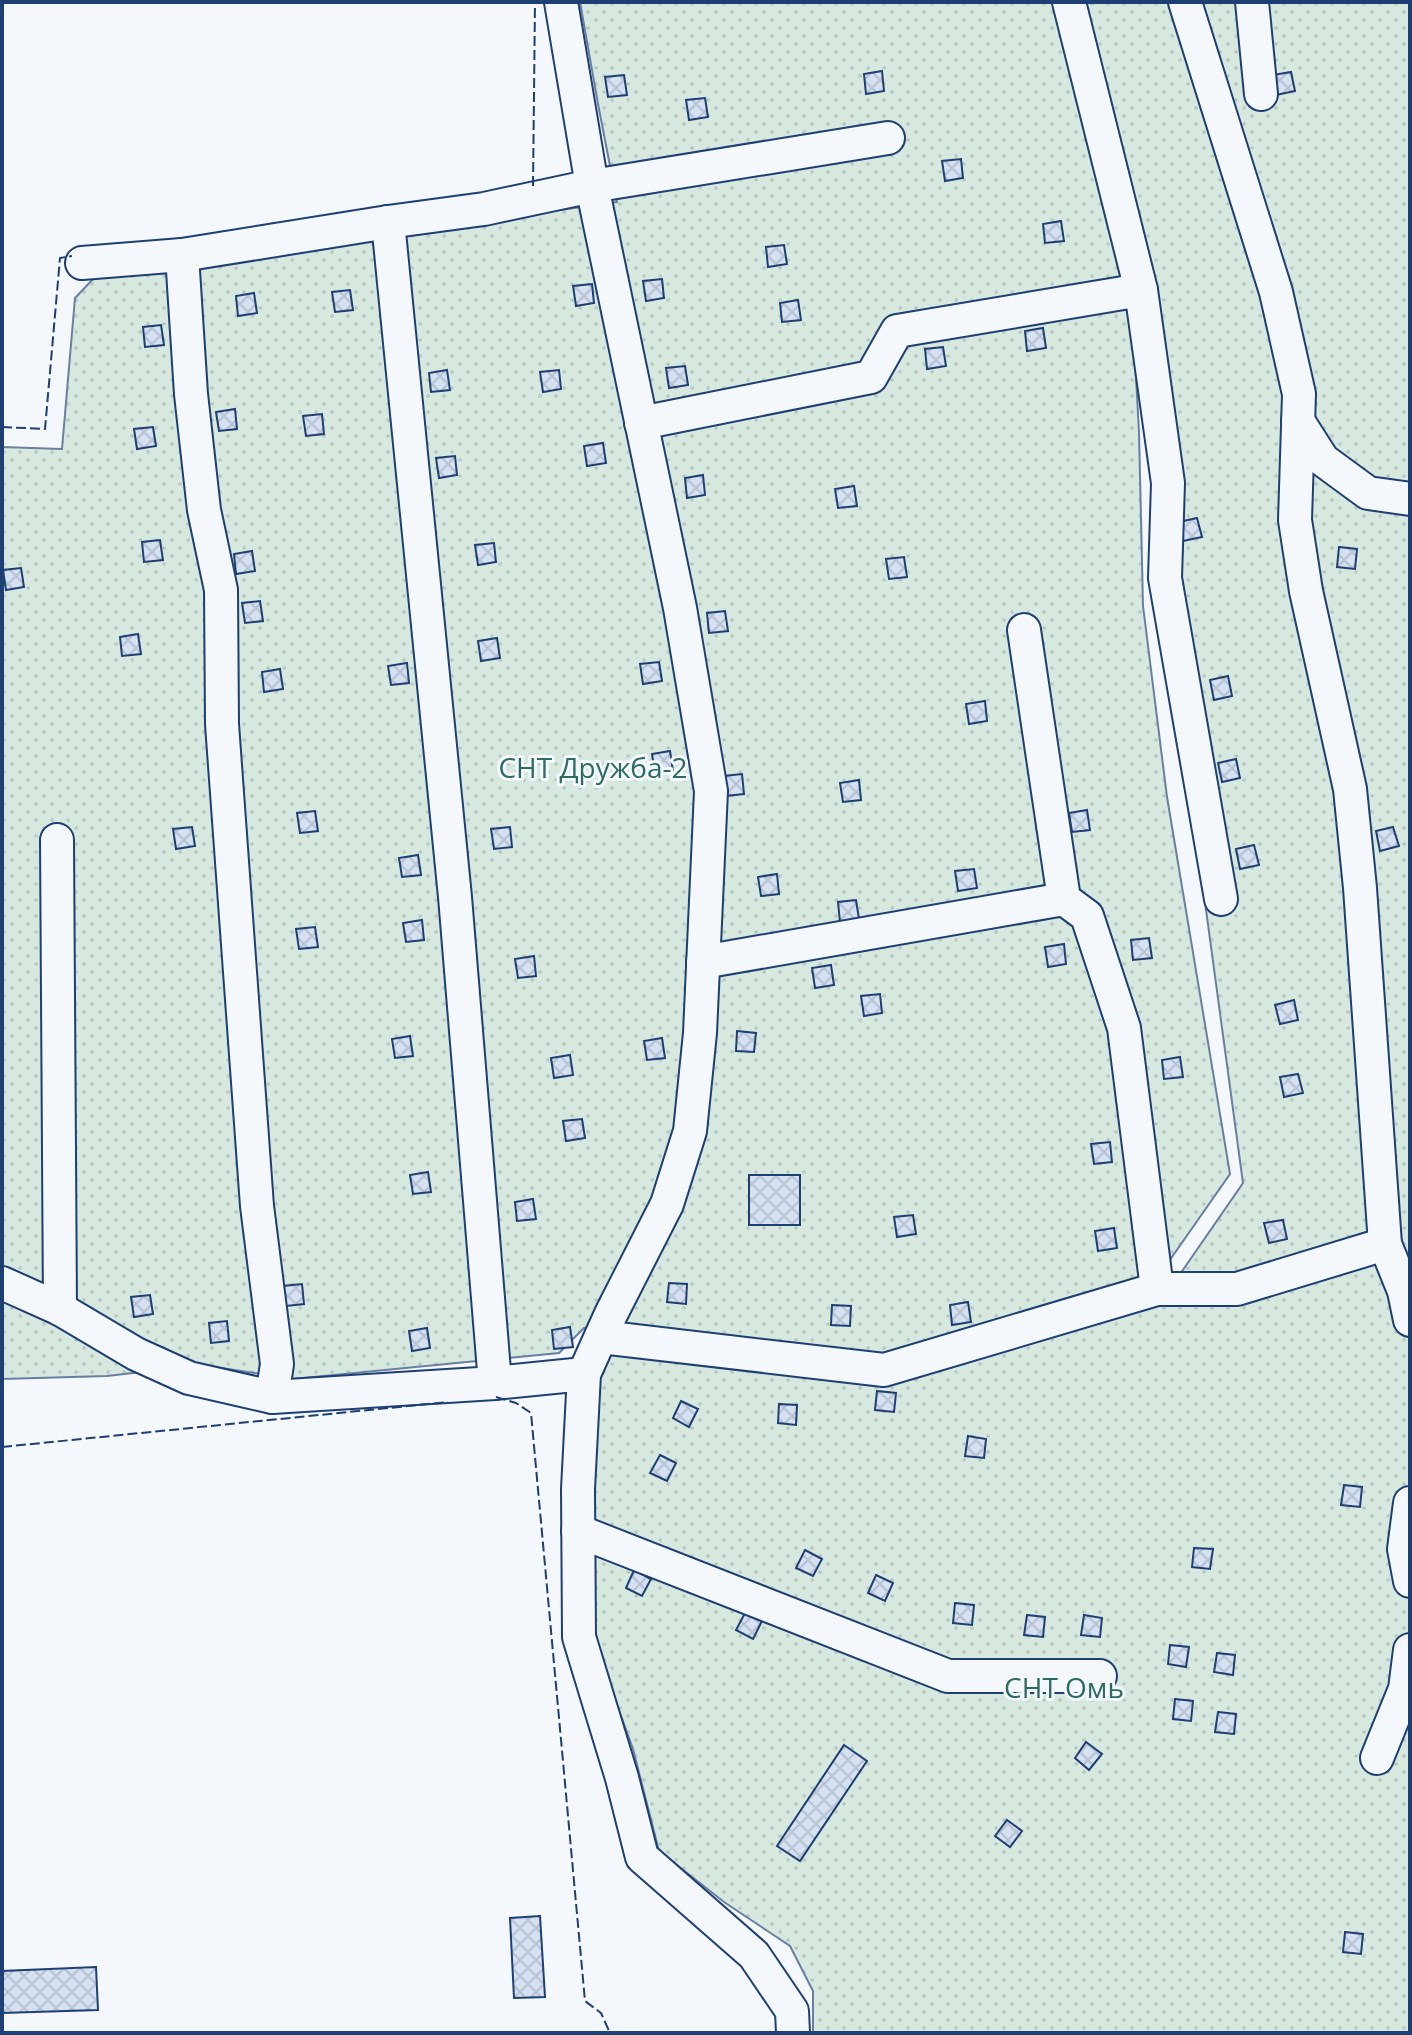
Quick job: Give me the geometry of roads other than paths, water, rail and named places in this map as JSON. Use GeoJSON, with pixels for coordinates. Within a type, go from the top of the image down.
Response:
{"type":"FeatureCollection","features":[{"type":"Feature","properties":{"kind":"street"},"geometry":{"type":"LineString","coordinates":[[561,2],[592,186],[680,608],[711,791],[700,1033],[690,1131],[667,1204],[584,1374],[578,1489],[579,1637],[622,1778],[642,1857],[754,1955],[792,2011],[793,2033]]}},
{"type":"Feature","properties":{"kind":"street"},"geometry":{"type":"LineString","coordinates":[[1069,2],[1141,290],[1168,483],[1165,578],[1221,899]]}},
{"type":"Feature","properties":{"kind":"street"},"geometry":{"type":"LineString","coordinates":[[1185,2],[1276,292],[1299,394],[1295,520],[1306,591],[1350,789],[1385,1244],[1404,1291],[1410,1320]]}},
{"type":"Feature","properties":{"kind":"street"},"geometry":{"type":"LineString","coordinates":[[1252,2],[1261,94]]}},
{"type":"Feature","properties":{"kind":"street"},"geometry":{"type":"LineString","coordinates":[[82,263],[182,255],[484,209],[592,186],[888,138]]}},
{"type":"Feature","properties":{"kind":"street"},"geometry":{"type":"LineString","coordinates":[[388,222],[455,897],[495,1383]]}},
{"type":"Feature","properties":{"kind":"street"},"geometry":{"type":"LineString","coordinates":[[182,255],[191,394],[204,510],[221,590],[223,740],[257,1206],[277,1364],[272,1397]]}},
{"type":"Feature","properties":{"kind":"street"},"geometry":{"type":"LineString","coordinates":[[641,423],[871,377],[897,331],[1141,290]]}},
{"type":"Feature","properties":{"kind":"street"},"geometry":{"type":"LineString","coordinates":[[1298,421],[1323,460],[1368,493],[1410,499]]}},
{"type":"Feature","properties":{"kind":"street"},"geometry":{"type":"LineString","coordinates":[[1024,630],[1064,899],[1087,916],[1124,1028],[1157,1289]]}},
{"type":"Feature","properties":{"kind":"street"},"geometry":{"type":"LineString","coordinates":[[57,840],[60,1309]]}},
{"type":"Feature","properties":{"kind":"street"},"geometry":{"type":"LineString","coordinates":[[703,962],[1064,899]]}},
{"type":"Feature","properties":{"kind":"street"},"geometry":{"type":"LineString","coordinates":[[601,1337],[884,1370],[1157,1289],[1237,1289],[1385,1244]]}},
{"type":"Feature","properties":{"kind":"street"},"geometry":{"type":"LineString","coordinates":[[2,1283],[60,1309],[136,1354],[189,1378],[272,1397],[495,1383],[584,1374]]}},
{"type":"Feature","properties":{"kind":"street"},"geometry":{"type":"LineString","coordinates":[[1410,1503],[1404,1549],[1410,1581]]}},
{"type":"Feature","properties":{"kind":"street"},"geometry":{"type":"LineString","coordinates":[[578,1531],[948,1676],[1100,1676]]}},
{"type":"Feature","properties":{"kind":"street"},"geometry":{"type":"LineString","coordinates":[[1377,1758],[1405,1689],[1410,1650]]}},
{"type":"Feature","properties":{"kind":"park label","name":"СНТ Дружба-2"},"geometry":{"type":"Point","coordinates":[593,767]}},
{"type":"Feature","properties":{"kind":"park label","name":"СНТ Омь"},"geometry":{"type":"Point","coordinates":[1064,1687]}}]}
